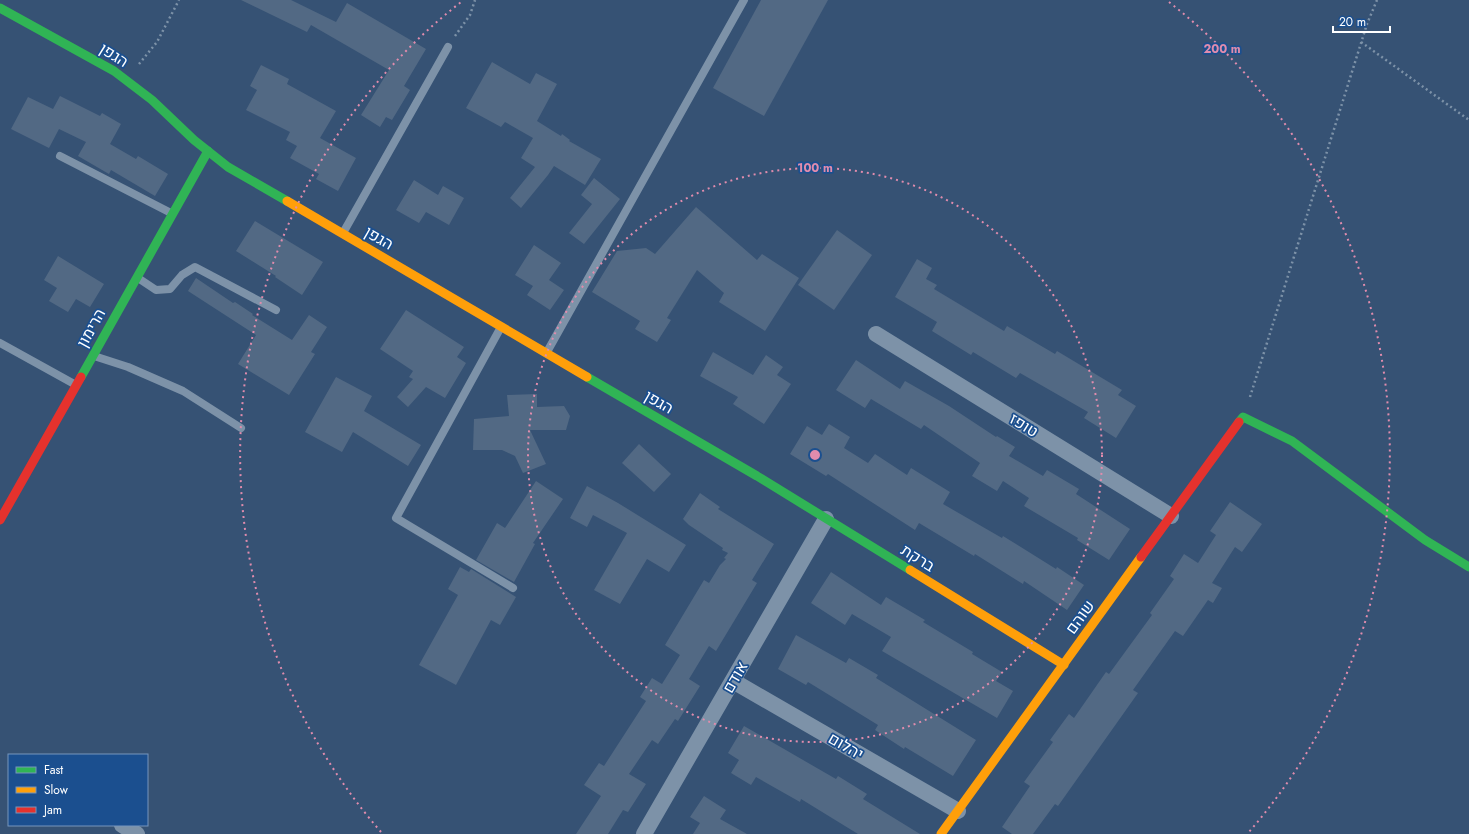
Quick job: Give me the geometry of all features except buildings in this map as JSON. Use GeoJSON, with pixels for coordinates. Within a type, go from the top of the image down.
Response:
{"type":"FeatureCollection","features":[{"type":"Feature","properties":{"kind":"street","name":"הגפן"},"geometry":{"type":"LineString","coordinates":[[0,8],[114,71],[152,100],[194,140],[228,167],[757,476]]}},
{"type":"Feature","properties":{"kind":"street","name":"הרימון"},"geometry":{"type":"LineString","coordinates":[[0,519],[208,151]]}},
{"type":"Feature","properties":{"kind":"street","name":"טופז"},"geometry":{"type":"LineString","coordinates":[[876,334],[1171,516]]}},
{"type":"Feature","properties":{"kind":"street","name":"שוהם"},"geometry":{"type":"LineString","coordinates":[[941,834],[1243,417]]}},
{"type":"Feature","properties":{"kind":"street"},"geometry":{"type":"LineString","coordinates":[[1243,417],[1292,441],[1425,540],[1469,567]]}},
{"type":"Feature","properties":{"kind":"street","name":"ברקת"},"geometry":{"type":"LineString","coordinates":[[757,476],[1064,664]]}},
{"type":"Feature","properties":{"kind":"street","name":"אודם"},"geometry":{"type":"LineString","coordinates":[[644,834],[826,519]]}},
{"type":"Feature","properties":{"kind":"street","name":"יהלום"},"geometry":{"type":"LineString","coordinates":[[733,681],[958,811]]}},
{"type":"Feature","properties":{"kind":"street"},"geometry":{"type":"LineString","coordinates":[[124,826],[137,834]]}},
{"type":"Feature","properties":{"kind":"lane"},"geometry":{"type":"LineString","coordinates":[[547,353],[744,0]]}},
{"type":"Feature","properties":{"kind":"lane"},"geometry":{"type":"LineString","coordinates":[[342,234],[448,48]]}},
{"type":"Feature","properties":{"kind":"lane"},"geometry":{"type":"LineString","coordinates":[[60,156],[173,214]]}},
{"type":"Feature","properties":{"kind":"lane"},"geometry":{"type":"LineString","coordinates":[[137,278],[156,290],[170,289],[182,275],[195,267],[276,310]]}},
{"type":"Feature","properties":{"kind":"lane"},"geometry":{"type":"LineString","coordinates":[[501,326],[396,518],[513,588]]}},
{"type":"Feature","properties":{"kind":"lane"},"geometry":{"type":"LineString","coordinates":[[0,342],[76,384]]}},
{"type":"Feature","properties":{"kind":"lane"},"geometry":{"type":"LineString","coordinates":[[93,356],[128,367],[183,391],[241,428]]}},
{"type":"Feature","properties":{"kind":"path"},"geometry":{"type":"LineString","coordinates":[[125,80],[157,42],[179,0]]}},
{"type":"Feature","properties":{"kind":"path"},"geometry":{"type":"LineString","coordinates":[[448,48],[470,15],[475,0]]}},
{"type":"Feature","properties":{"kind":"path"},"geometry":{"type":"LineString","coordinates":[[1243,417],[1361,42],[1377,0]]}},
{"type":"Feature","properties":{"kind":"path"},"geometry":{"type":"LineString","coordinates":[[1361,42],[1469,120]]}},
{"type":"Feature","properties":{"kind":"traffic: fast"},"geometry":{"type":"LineString","coordinates":[[0,8],[114,71],[152,100],[194,140],[228,167],[287,201]]}},
{"type":"Feature","properties":{"kind":"traffic: fast"},"geometry":{"type":"LineString","coordinates":[[81,377],[208,151]]}},
{"type":"Feature","properties":{"kind":"traffic: fast"},"geometry":{"type":"LineString","coordinates":[[587,377],[757,476],[910,570]]}},
{"type":"Feature","properties":{"kind":"traffic: fast"},"geometry":{"type":"LineString","coordinates":[[1239,422],[1243,417],[1292,441],[1425,540],[1469,567]]}},
{"type":"Feature","properties":{"kind":"traffic: slow"},"geometry":{"type":"LineString","coordinates":[[287,201],[587,377]]}},
{"type":"Feature","properties":{"kind":"traffic: slow"},"geometry":{"type":"LineString","coordinates":[[941,834],[1141,557]]}},
{"type":"Feature","properties":{"kind":"traffic: slow"},"geometry":{"type":"LineString","coordinates":[[910,570],[1064,665]]}},
{"type":"Feature","properties":{"kind":"traffic: jam"},"geometry":{"type":"LineString","coordinates":[[0,520],[81,377]]}},
{"type":"Feature","properties":{"kind":"traffic: jam"},"geometry":{"type":"LineString","coordinates":[[1141,557],[1239,422]]}}]}
